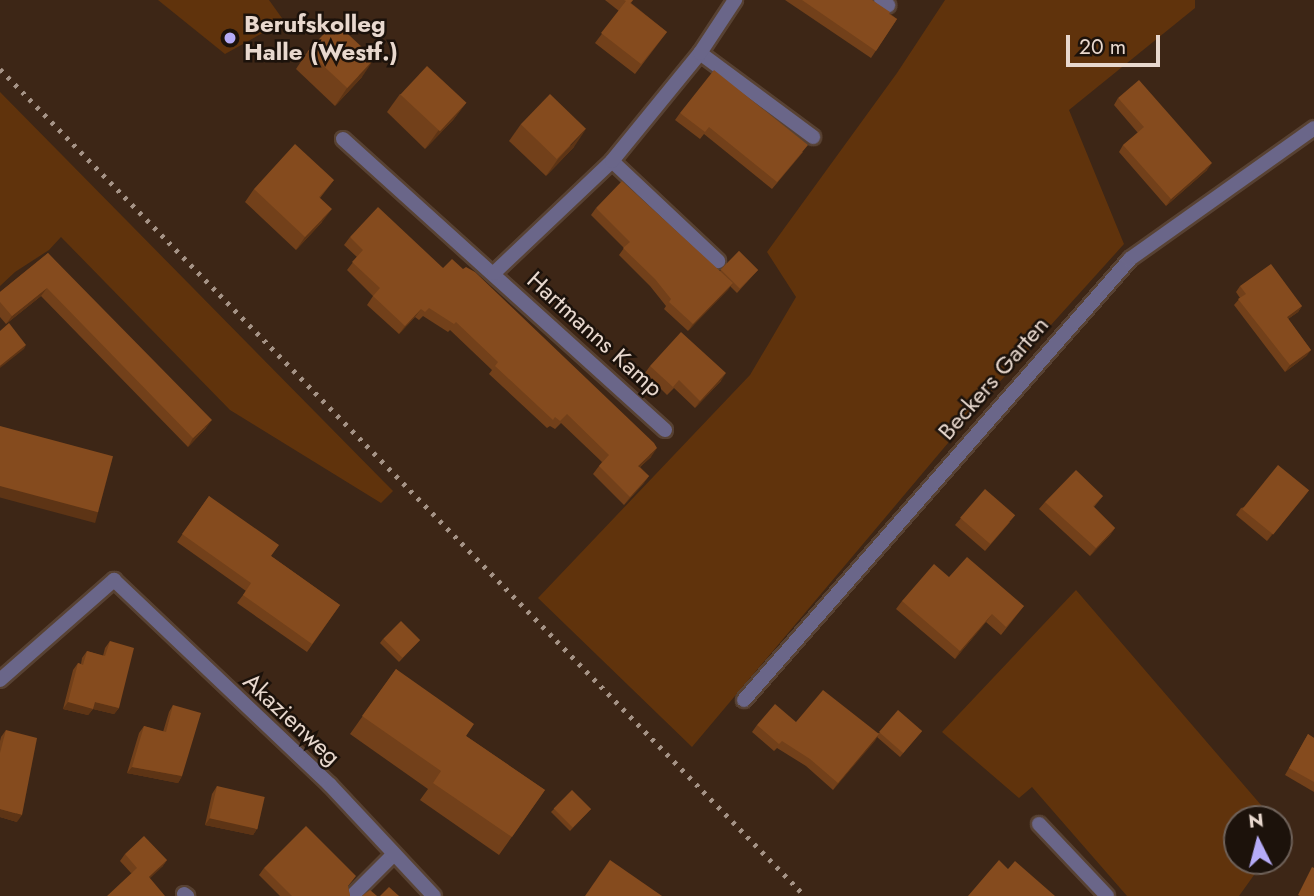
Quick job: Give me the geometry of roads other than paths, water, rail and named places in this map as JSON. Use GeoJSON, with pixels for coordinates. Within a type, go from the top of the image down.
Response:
{"type":"FeatureCollection","features":[{"type":"Feature","properties":{"kind":"street","name":"Hartmanns Kamp"},"geometry":{"type":"LineString","coordinates":[[494,273],[612,160],[700,53],[735,0]]}},
{"type":"Feature","properties":{"kind":"street"},"geometry":{"type":"LineString","coordinates":[[700,53],[813,137]]}},
{"type":"Feature","properties":{"kind":"street","name":"Beckers Garten"},"geometry":{"type":"LineString","coordinates":[[744,699],[1130,259],[1314,128]]}},
{"type":"Feature","properties":{"kind":"street","name":"Hartmanns Kamp"},"geometry":{"type":"LineString","coordinates":[[343,139],[665,429]]}},
{"type":"Feature","properties":{"kind":"street"},"geometry":{"type":"LineString","coordinates":[[612,160],[719,261]]}},
{"type":"Feature","properties":{"kind":"street","name":"Akazienweg"},"geometry":{"type":"LineString","coordinates":[[0,680],[114,580],[330,785],[434,896]]}},
{"type":"Feature","properties":{"kind":"street"},"geometry":{"type":"LineString","coordinates":[[1039,824],[1107,896]]}},
{"type":"Feature","properties":{"kind":"street"},"geometry":{"type":"LineString","coordinates":[[352,896],[394,854]]}},
{"type":"Feature","properties":{"kind":"railway"},"geometry":{"type":"LineString","coordinates":[[0,69],[805,896]]}},
{"type":"Feature","properties":{"kind":"place","name":"Berufskolleg Halle (Westf.)"},"geometry":{"type":"Point","coordinates":[230,38]}}]}
